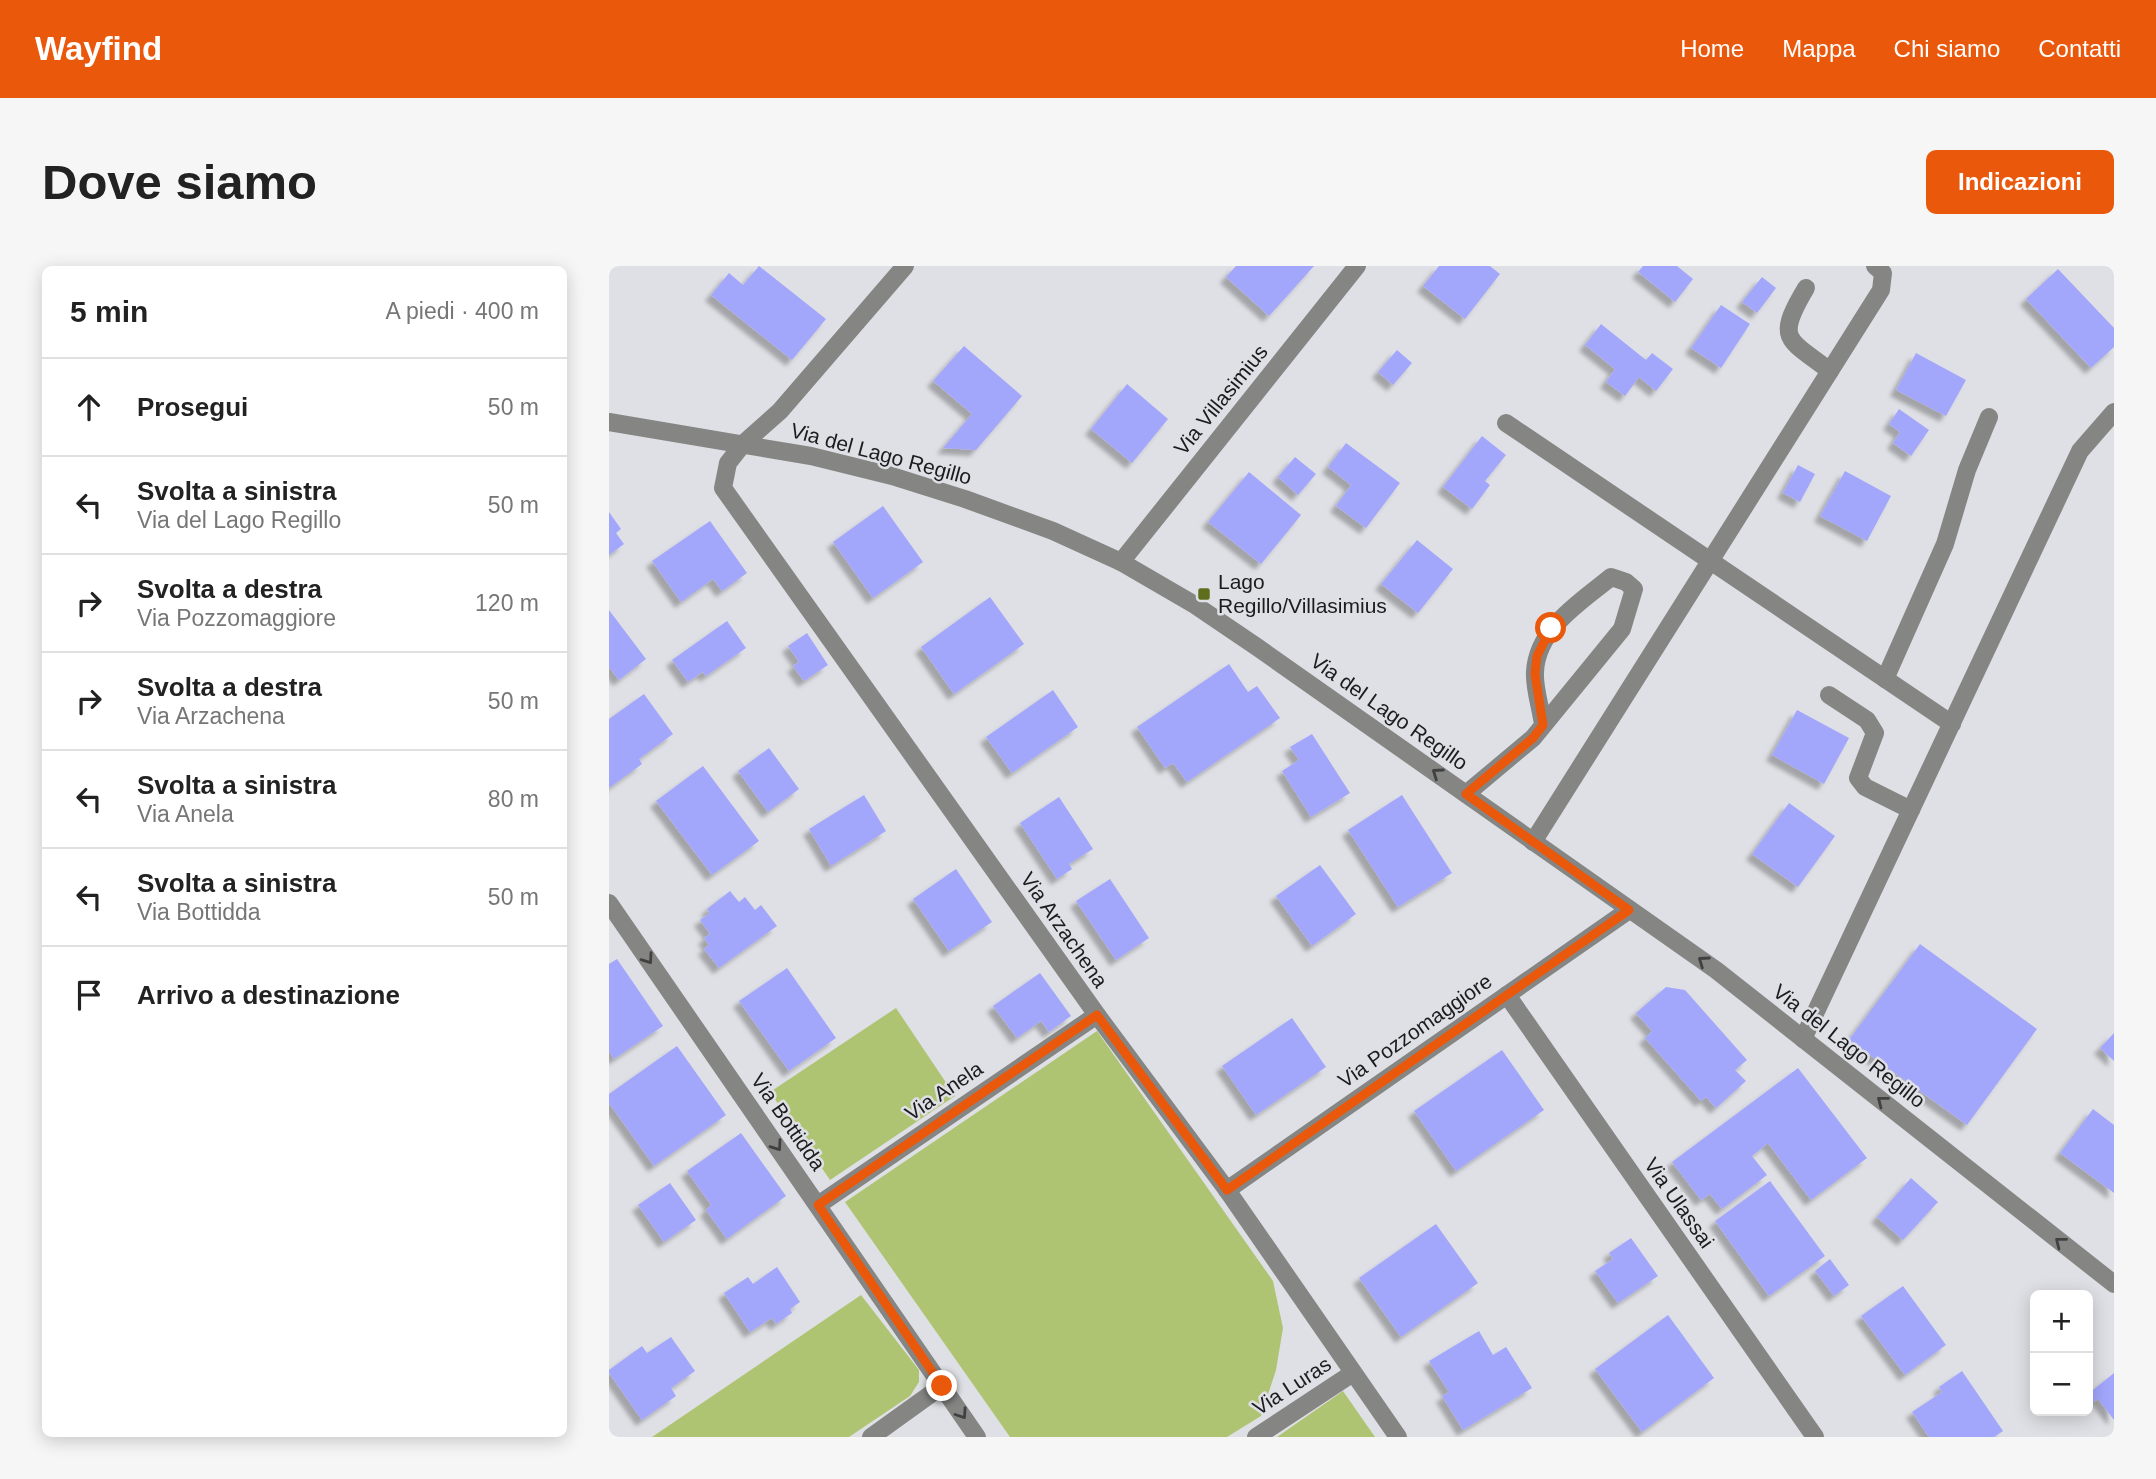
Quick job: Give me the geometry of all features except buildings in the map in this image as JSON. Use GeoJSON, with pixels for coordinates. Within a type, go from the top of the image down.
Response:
{"type":"FeatureCollection","features":[{"type":"Feature","properties":{"kind":"street"},"geometry":{"type":"LineString","coordinates":[[743,444],[780,411],[905,266]]}},
{"type":"Feature","properties":{"kind":"street","name":"Via Villasimius"},"geometry":{"type":"LineString","coordinates":[[1121,562],[1357,266]]}},
{"type":"Feature","properties":{"kind":"street"},"geometry":{"type":"LineString","coordinates":[[1533,842],[1881,290],[1883,273],[1875,266]]}},
{"type":"Feature","properties":{"kind":"street"},"geometry":{"type":"LineString","coordinates":[[1806,288],[1790,314],[1788,329],[1792,342],[1830,371]]}},
{"type":"Feature","properties":{"kind":"street"},"geometry":{"type":"LineString","coordinates":[[1803,1039],[2080,451],[2114,412]]}},
{"type":"Feature","properties":{"kind":"street"},"geometry":{"type":"LineString","coordinates":[[1885,679],[1945,544],[1967,470],[1989,417]]}},
{"type":"Feature","properties":{"kind":"street","name":"Via del Lago Regillo"},"geometry":{"type":"LineString","coordinates":[[609,422],[811,456],[932,488],[1053,531],[1121,562],[1217,619],[1716,970],[2114,1284]]}},
{"type":"Feature","properties":{"kind":"street"},"geometry":{"type":"LineString","coordinates":[[1506,423],[1952,724]]}},
{"type":"Feature","properties":{"kind":"street","name":"Via Arzachena"},"geometry":{"type":"LineString","coordinates":[[743,444],[728,463],[723,488],[1097,1015],[1227,1190],[1398,1437]]}},
{"type":"Feature","properties":{"kind":"street"},"geometry":{"type":"LineString","coordinates":[[1466,794],[1533,738],[1622,629],[1634,589],[1626,582],[1611,577],[1551,628],[1537,656],[1535,674],[1543,725]]}},
{"type":"Feature","properties":{"kind":"street"},"geometry":{"type":"LineString","coordinates":[[1829,695],[1867,720],[1875,733],[1858,778],[1865,787],[1911,810]]}},
{"type":"Feature","properties":{"kind":"street","name":"Via Bottidda"},"geometry":{"type":"LineString","coordinates":[[609,903],[977,1437]]}},
{"type":"Feature","properties":{"kind":"street","name":"Via Pozzomaggiore"},"geometry":{"type":"LineString","coordinates":[[1227,1190],[1629,910]]}},
{"type":"Feature","properties":{"kind":"street","name":"Via Ulassai"},"geometry":{"type":"LineString","coordinates":[[1507,995],[1815,1437]]}},
{"type":"Feature","properties":{"kind":"street","name":"Via Anela"},"geometry":{"type":"LineString","coordinates":[[818,1205],[1097,1015]]}},
{"type":"Feature","properties":{"kind":"street","name":"Via Luras"},"geometry":{"type":"LineString","coordinates":[[1256,1437],[1353,1373]]}},
{"type":"Feature","properties":{"kind":"street"},"geometry":{"type":"LineString","coordinates":[[871,1437],[942,1386]]}},
{"type":"Feature","properties":{"kind":"green space"},"geometry":{"type":"Polygon","coordinates":[[[896,1008],[955,1096],[830,1180],[770,1092],[896,1008]]]}},
{"type":"Feature","properties":{"kind":"green space"},"geometry":{"type":"Polygon","coordinates":[[[1097,1031],[1273,1281],[1283,1328],[1276,1370],[1261,1416],[1227,1437],[1010,1437],[845,1202],[1097,1031]]]}},
{"type":"Feature","properties":{"kind":"green space"},"geometry":{"type":"Polygon","coordinates":[[[861,1295],[919,1370],[919,1382],[910,1396],[849,1437],[652,1437],[861,1295]]]}},
{"type":"Feature","properties":{"kind":"green space"},"geometry":{"type":"Polygon","coordinates":[[[1343,1391],[1375,1437],[1277,1437],[1343,1391]]]}},
{"type":"Feature","properties":{"kind":"place","name":"Lago Regillo/Villasimius"},"geometry":{"type":"Point","coordinates":[1204,594]}},
{"type":"Feature","properties":{"kind":"route"},"geometry":{"type":"LineString","coordinates":[[942,1386],[818,1205],[1097,1015],[1227,1190],[1629,910],[1466,794],[1533,738],[1543,725],[1535,674],[1537,656],[1551,628]]}}]}
